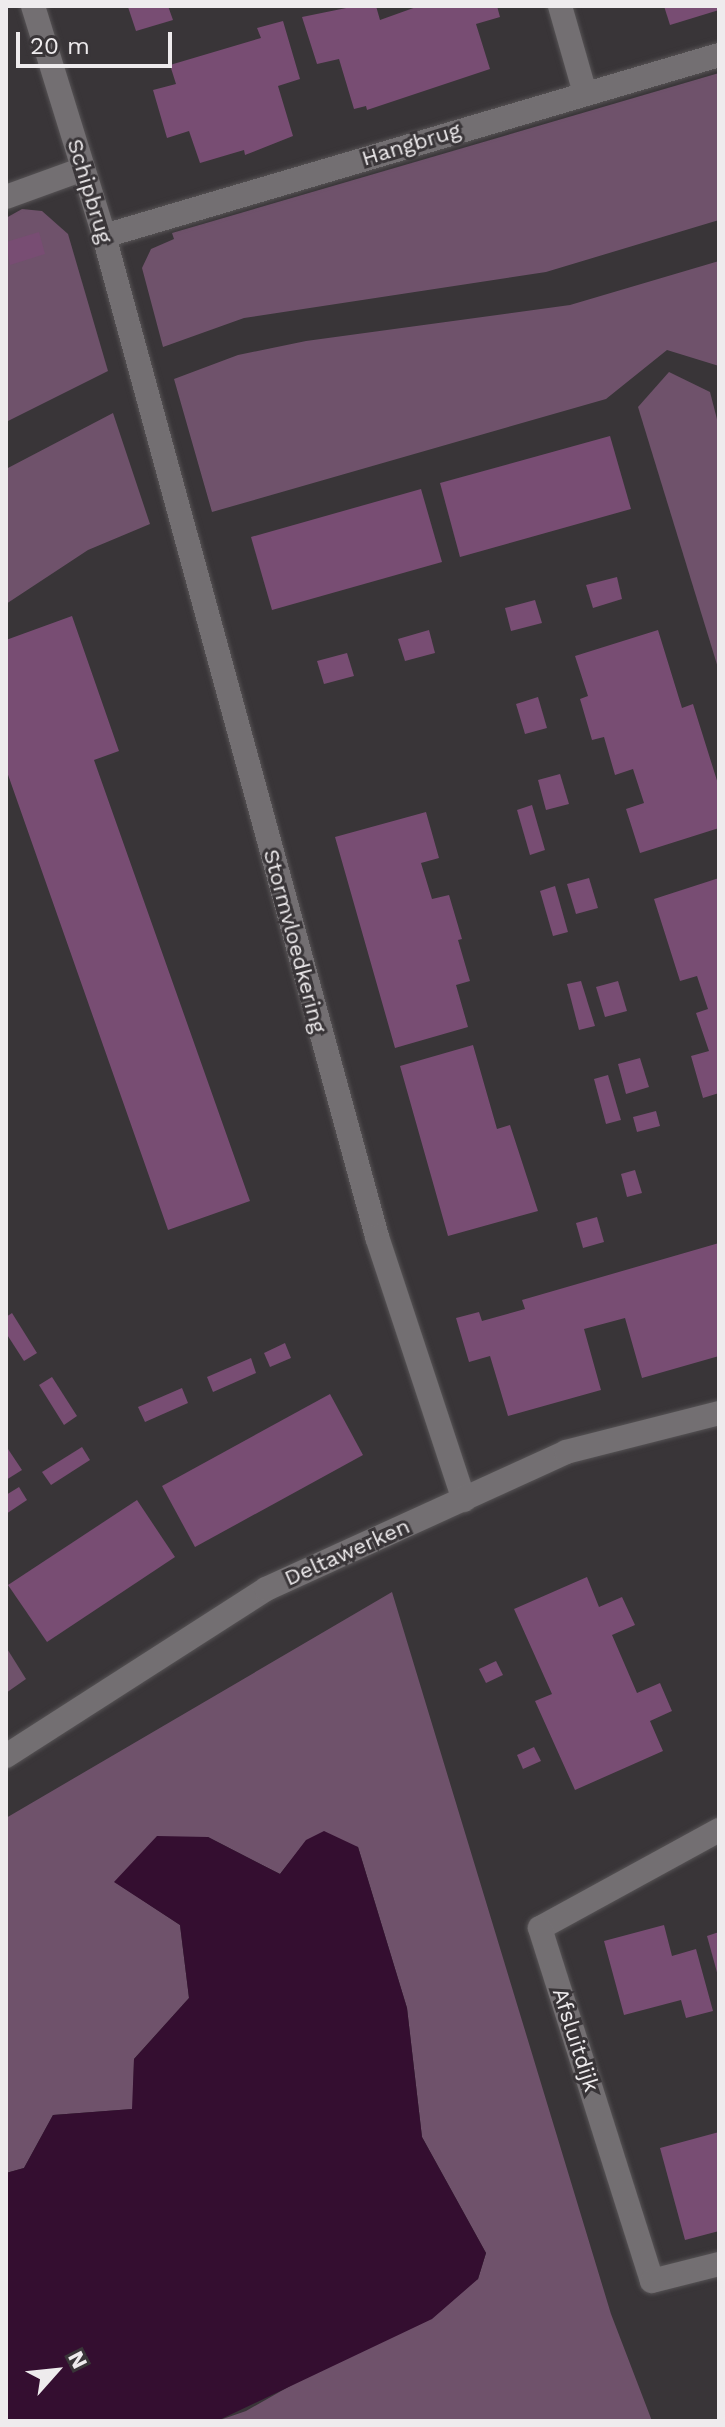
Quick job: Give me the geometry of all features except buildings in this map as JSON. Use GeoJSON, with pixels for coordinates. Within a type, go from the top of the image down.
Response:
{"type":"FeatureCollection","features":[{"type":"Feature","properties":{"kind":"street","name":"Schipbrug"},"geometry":{"type":"LineString","coordinates":[[33,6],[104,236],[141,378]]}},
{"type":"Feature","properties":{"kind":"street"},"geometry":{"type":"LineString","coordinates":[[560,6],[585,93]]}},
{"type":"Feature","properties":{"kind":"street","name":"Hangbrug"},"geometry":{"type":"LineString","coordinates":[[104,236],[719,55]]}},
{"type":"Feature","properties":{"kind":"street"},"geometry":{"type":"LineString","coordinates":[[6,197],[83,169]]}},
{"type":"Feature","properties":{"kind":"street","name":"Stormvloedkering"},"geometry":{"type":"LineString","coordinates":[[141,378],[377,1237],[464,1500]]}},
{"type":"Feature","properties":{"kind":"street","name":"Deltawerken"},"geometry":{"type":"LineString","coordinates":[[6,1756],[266,1589],[566,1452],[719,1413]]}},
{"type":"Feature","properties":{"kind":"street","name":"Afsluitdijk"},"geometry":{"type":"LineString","coordinates":[[719,1830],[540,1928],[652,2281],[719,2264]]}},
{"type":"Feature","properties":{"kind":"shaded area"},"geometry":{"type":"Polygon","coordinates":[[[719,73],[719,220],[546,272],[244,318],[163,347],[142,268],[151,249],[174,239],[172,233],[719,73]]]}},
{"type":"Feature","properties":{"kind":"shaded area"},"geometry":{"type":"Polygon","coordinates":[[[22,209],[42,211],[68,234],[108,371],[6,422],[6,218],[22,209]]]}},
{"type":"Feature","properties":{"kind":"shaded area"},"geometry":{"type":"Polygon","coordinates":[[[719,261],[719,366],[667,350],[606,399],[212,512],[174,379],[238,355],[306,341],[570,305],[719,261]]]}},
{"type":"Feature","properties":{"kind":"shaded area"},"geometry":{"type":"Polygon","coordinates":[[[669,372],[710,392],[719,427],[719,671],[638,407],[669,372]]]}},
{"type":"Feature","properties":{"kind":"shaded area"},"geometry":{"type":"Polygon","coordinates":[[[113,413],[150,524],[88,550],[6,604],[6,469],[113,413]]]}},
{"type":"Feature","properties":{"kind":"shaded area"},"geometry":{"type":"Polygon","coordinates":[[[392,1592],[611,2314],[652,2421],[217,2421],[246,2411],[478,2279],[486,2253],[422,2137],[407,2008],[358,1847],[306,1841],[280,1874],[208,1837],[115,1882],[180,1925],[189,1998],[134,2059],[133,2109],[53,2115],[24,2168],[6,2173],[6,1818],[392,1592]]]}},
{"type":"Feature","properties":{"kind":"shaded area"},"geometry":{"type":"Polygon","coordinates":[[[6,1647],[26,1679],[6,1693],[6,1647]]]}},
{"type":"Feature","properties":{"kind":"shaded area"},"geometry":{"type":"Polygon","coordinates":[[[324,1831],[358,1847],[407,2008],[422,2137],[486,2253],[478,2279],[432,2319],[217,2421],[6,2421],[6,2173],[24,2168],[53,2115],[132,2109],[134,2059],[189,1998],[180,1925],[114,1882],[157,1836],[208,1837],[280,1874],[306,1840],[324,1831]]]}}]}
